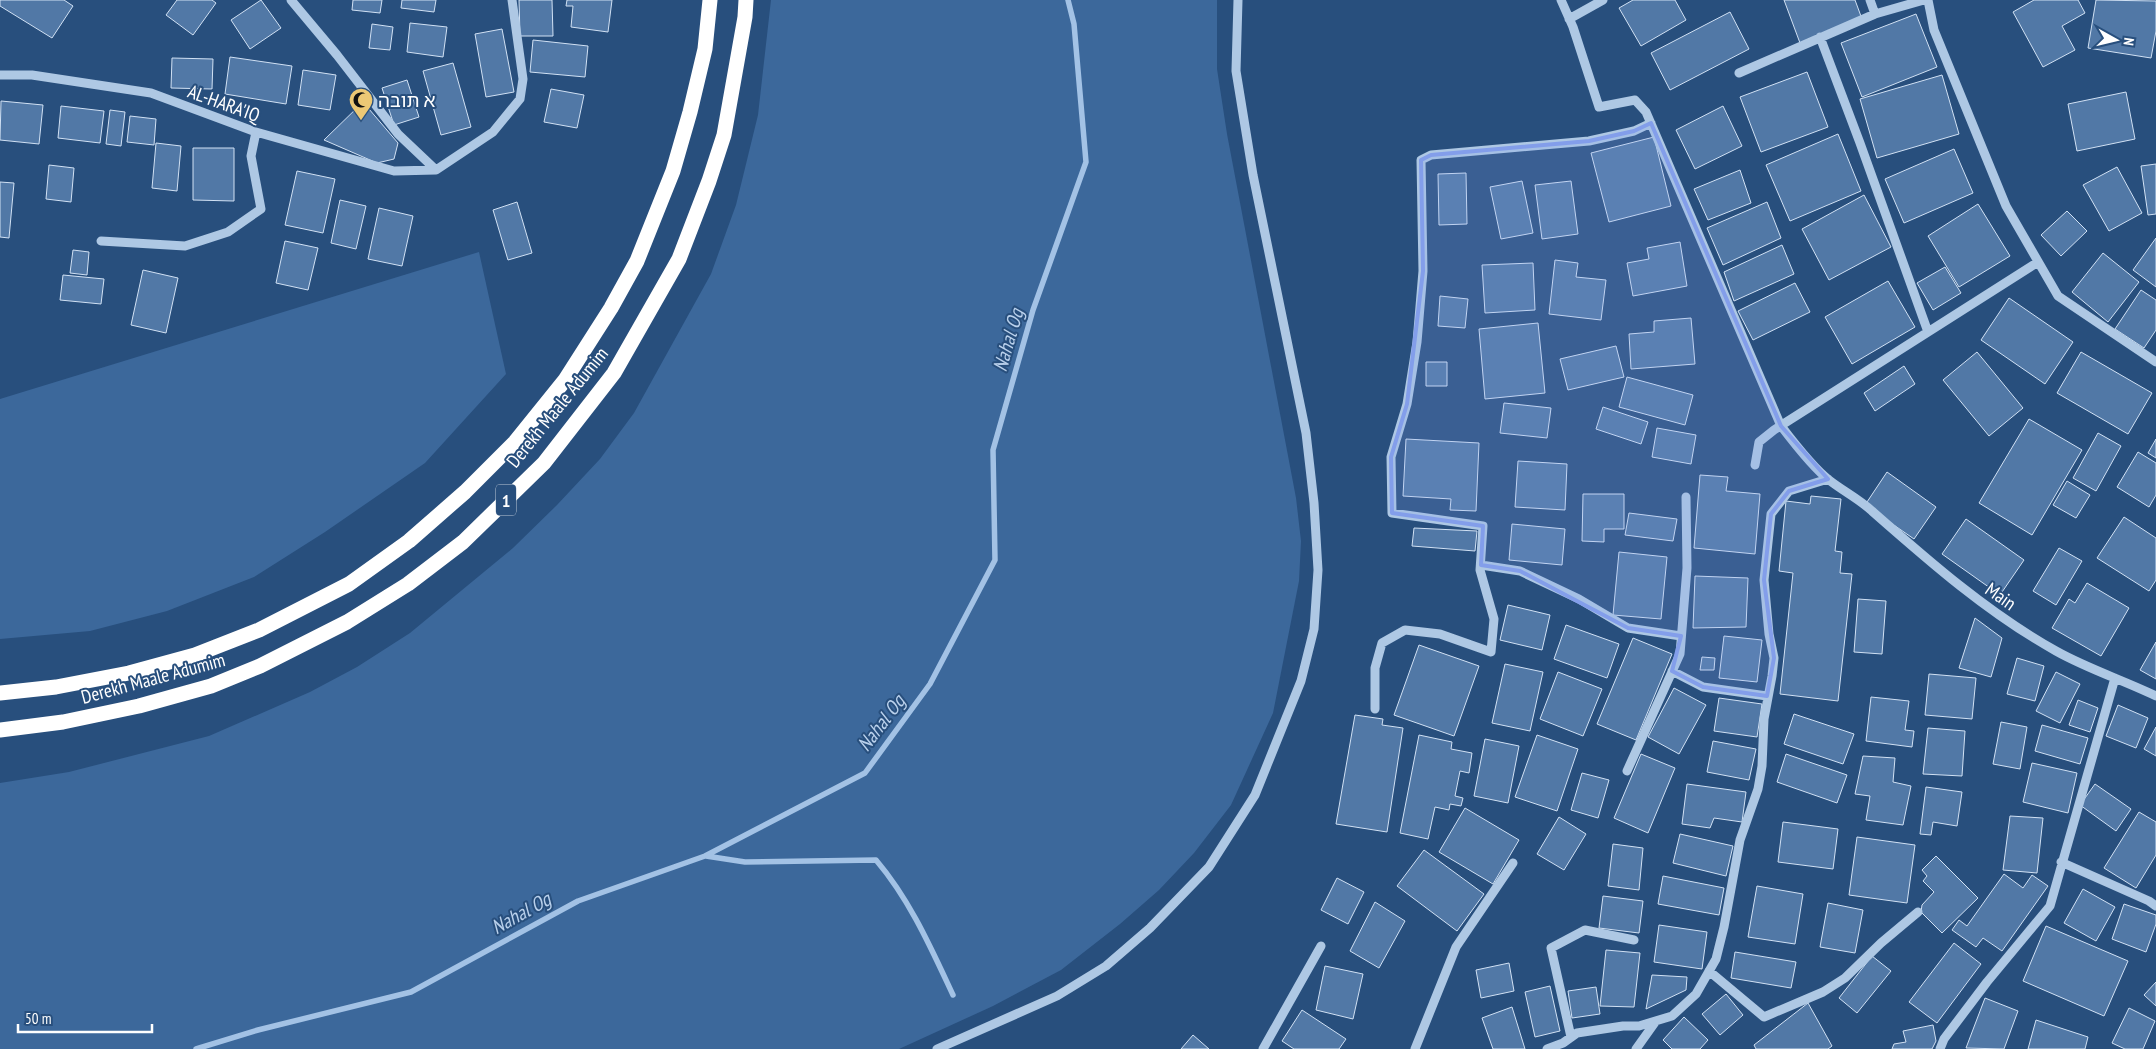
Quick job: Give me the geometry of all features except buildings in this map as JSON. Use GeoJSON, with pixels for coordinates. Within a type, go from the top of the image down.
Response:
{"type":"FeatureCollection","features":[{"type":"Feature","properties":{"kind":"highway","name":"Derekh Maale Adumim"},"geometry":{"type":"LineString","coordinates":[[0,693],[56,687],[129,673],[195,655],[259,630],[349,584],[409,541],[465,492],[515,442],[565,380],[611,308],[638,261],[673,171],[690,112],[705,49],[710,0]]}},
{"type":"Feature","properties":{"kind":"highway","name":"Derekh Maale Adumim"},"geometry":{"type":"LineString","coordinates":[[0,730],[63,722],[139,706],[211,686],[260,666],[347,622],[408,584],[462,542],[544,463],[614,373],[679,259],[709,181],[724,135],[745,17],[746,0]]}},
{"type":"Feature","properties":{"kind":"street"},"geometry":{"type":"LineString","coordinates":[[290,0],[337,55],[398,134],[436,170],[493,132],[520,99],[523,79],[512,0]]}},
{"type":"Feature","properties":{"kind":"street"},"geometry":{"type":"LineString","coordinates":[[937,1049],[1057,996],[1106,966],[1150,928],[1209,867],[1255,795],[1301,681],[1314,629],[1318,570],[1314,503],[1306,433],[1253,175],[1236,71],[1238,0]]}},
{"type":"Feature","properties":{"kind":"street"},"geometry":{"type":"LineString","coordinates":[[1560,0],[1569,19],[1603,0]]}},
{"type":"Feature","properties":{"kind":"street"},"geometry":{"type":"LineString","coordinates":[[1870,0],[1875,14]]}},
{"type":"Feature","properties":{"kind":"street"},"geometry":{"type":"LineString","coordinates":[[1739,73],[1875,14],[1924,0]]}},
{"type":"Feature","properties":{"kind":"street"},"geometry":{"type":"LineString","coordinates":[[1928,0],[1934,30],[2006,206],[2058,296],[2156,362]]}},
{"type":"Feature","properties":{"kind":"street","name":"Main"},"geometry":{"type":"LineString","coordinates":[[1569,19],[1599,107],[1635,100],[1646,112],[1781,426],[1828,479],[1848,492],[1940,570],[2009,621],[2055,651],[2156,696]]}},
{"type":"Feature","properties":{"kind":"street"},"geometry":{"type":"LineString","coordinates":[[1820,37],[1928,332]]}},
{"type":"Feature","properties":{"kind":"street","name":"AL-HARA'IQ"},"geometry":{"type":"LineString","coordinates":[[0,74],[32,75],[151,93],[256,132],[394,171],[436,170]]}},
{"type":"Feature","properties":{"kind":"street"},"geometry":{"type":"LineString","coordinates":[[1375,710],[1375,668],[1382,643],[1405,630],[1440,634],[1492,652],[1494,619],[1481,566],[1483,526],[1392,513],[1391,457],[1407,404],[1417,342],[1423,271],[1421,160],[1431,155],[1589,141],[1634,132],[1651,123]]}},
{"type":"Feature","properties":{"kind":"street"},"geometry":{"type":"LineString","coordinates":[[101,241],[185,246],[228,232],[261,209],[251,156],[256,132]]}},
{"type":"Feature","properties":{"kind":"street"},"geometry":{"type":"LineString","coordinates":[[1755,465],[1759,442],[1781,426],[2038,262]]}},
{"type":"Feature","properties":{"kind":"street"},"geometry":{"type":"LineString","coordinates":[[1547,1049],[1577,1033],[1623,1026],[1638,1026],[1672,1016],[1696,994],[1716,959],[1724,927],[1740,840],[1758,789],[1762,766],[1762,738],[1774,658],[1769,634],[1764,580],[1771,514],[1789,491],[1828,479]]}},
{"type":"Feature","properties":{"kind":"street"},"geometry":{"type":"LineString","coordinates":[[1627,771],[1680,654],[1687,568],[1686,497]]}},
{"type":"Feature","properties":{"kind":"street"},"geometry":{"type":"LineString","coordinates":[[1481,566],[1520,571],[1579,599],[1628,628],[1682,636]]}},
{"type":"Feature","properties":{"kind":"street"},"geometry":{"type":"LineString","coordinates":[[1672,671],[1703,687],[1767,696]]}},
{"type":"Feature","properties":{"kind":"street"},"geometry":{"type":"LineString","coordinates":[[1940,1049],[1944,1040],[1987,982],[2050,906],[2115,678]]}},
{"type":"Feature","properties":{"kind":"street"},"geometry":{"type":"LineString","coordinates":[[2061,862],[2149,901],[2156,906]]}},
{"type":"Feature","properties":{"kind":"street"},"geometry":{"type":"LineString","coordinates":[[1415,1049],[1456,947],[1513,863]]}},
{"type":"Feature","properties":{"kind":"street"},"geometry":{"type":"LineString","coordinates":[[1709,971],[1764,1017],[1823,992],[1845,978],[1881,943],[1918,912]]}},
{"type":"Feature","properties":{"kind":"street"},"geometry":{"type":"LineString","coordinates":[[1570,1037],[1551,948],[1585,930],[1634,940]]}},
{"type":"Feature","properties":{"kind":"street"},"geometry":{"type":"LineString","coordinates":[[1263,1049],[1321,946]]}},
{"type":"Feature","properties":{"kind":"street"},"geometry":{"type":"LineString","coordinates":[[1636,1049],[1656,1021]]}},
{"type":"Feature","properties":{"kind":"highlighted area"},"geometry":{"type":"Polygon","coordinates":[[[1651,123],[1781,426],[1828,479],[1789,491],[1771,514],[1764,580],[1774,658],[1767,696],[1703,687],[1672,671],[1681,636],[1628,628],[1520,571],[1481,565],[1483,526],[1392,513],[1391,457],[1407,404],[1423,271],[1421,160],[1431,155],[1589,141],[1634,131],[1651,123]]]}},
{"type":"Feature","properties":{"kind":"shaded area"},"geometry":{"type":"Polygon","coordinates":[[[771,0],[1217,0],[1217,69],[1227,134],[1296,498],[1301,541],[1299,581],[1273,713],[1231,805],[1194,853],[1159,890],[1120,924],[1061,970],[993,1006],[899,1049],[0,1049],[0,783],[69,772],[209,736],[310,692],[357,667],[410,633],[513,548],[557,505],[600,459],[634,413],[711,274],[736,205],[758,115],[771,0]]]}},
{"type":"Feature","properties":{"kind":"shaded area"},"geometry":{"type":"Polygon","coordinates":[[[479,252],[506,374],[425,463],[325,532],[254,577],[167,611],[90,631],[0,639],[0,399],[479,252]]]}},
{"type":"Feature","properties":{"kind":"waterway","name":"Nahal Og"},"geometry":{"type":"LineString","coordinates":[[196,1049],[258,1030],[411,992],[578,901],[705,856],[865,773],[930,684],[995,560],[993,450],[1033,310],[1086,162],[1074,24],[1068,0]]}},
{"type":"Feature","properties":{"kind":"waterway"},"geometry":{"type":"LineString","coordinates":[[706,856],[745,862],[876,860],[910,908],[953,995]]}},
{"type":"Feature","properties":{"kind":"place","name":"א תובה"},"geometry":{"type":"Point","coordinates":[361,121]}}]}
